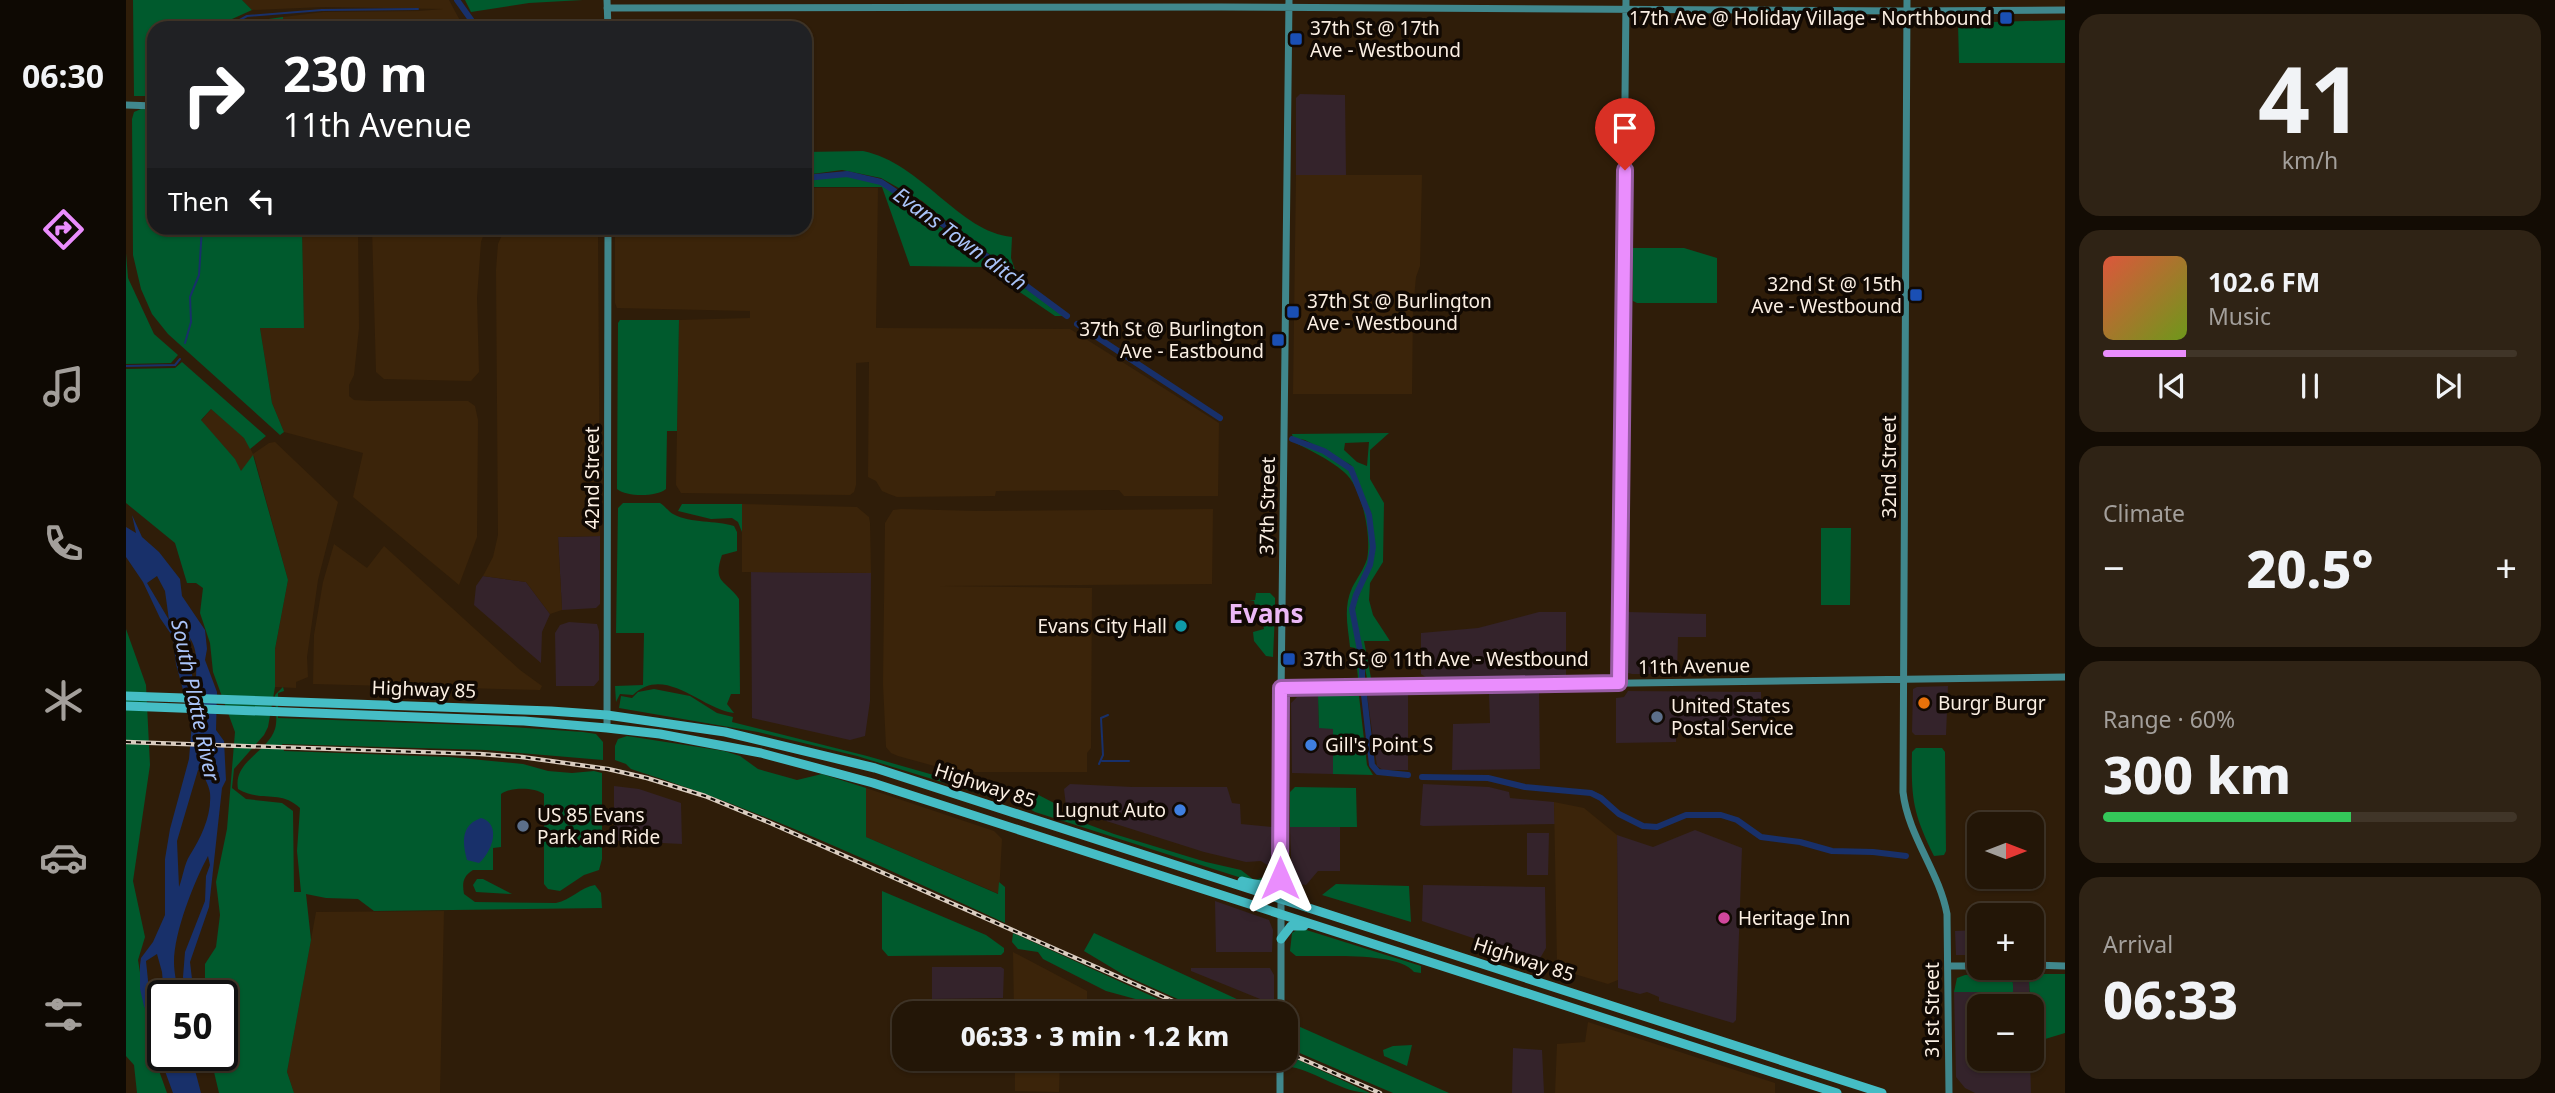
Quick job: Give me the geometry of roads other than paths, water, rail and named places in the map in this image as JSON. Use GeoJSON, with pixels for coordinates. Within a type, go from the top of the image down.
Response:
{"type":"FeatureCollection","features":[{"type":"Feature","properties":{"kind":"highway","name":"Highway 85"},"geometry":{"type":"LineString","coordinates":[[126,696],[551,711],[607,715],[725,732],[850,761],[1882,1093]]}},
{"type":"Feature","properties":{"kind":"highway","name":"Highway 85"},"geometry":{"type":"LineString","coordinates":[[126,706],[524,721],[607,728],[723,745],[823,768],[1837,1093]]}},
{"type":"Feature","properties":{"kind":"highway"},"geometry":{"type":"LineString","coordinates":[[1209,876],[1219,875],[1253,884],[1268,884],[1272,882],[1280,864]]}},
{"type":"Feature","properties":{"kind":"highway"},"geometry":{"type":"LineString","coordinates":[[1281,939],[1288,928],[1299,925],[1362,945],[1379,946]]}},
{"type":"Feature","properties":{"kind":"main road","name":"32nd Street"},"geometry":{"type":"LineString","coordinates":[[1907,0],[1904,803],[1911,828],[1941,892],[1948,926]]}},
{"type":"Feature","properties":{"kind":"main road"},"geometry":{"type":"LineString","coordinates":[[607,4],[1626,4],[1907,11],[2065,10]]}},
{"type":"Feature","properties":{"kind":"main road","name":"37th Street"},"geometry":{"type":"LineString","coordinates":[[1280,1001],[1289,4]]}},
{"type":"Feature","properties":{"kind":"main road"},"geometry":{"type":"LineString","coordinates":[[1619,683],[1626,4]]}},
{"type":"Feature","properties":{"kind":"main road"},"geometry":{"type":"LineString","coordinates":[[126,105],[147,106]]}},
{"type":"Feature","properties":{"kind":"main road","name":"42nd Street"},"geometry":{"type":"LineString","coordinates":[[607,728],[608,235]]}},
{"type":"Feature","properties":{"kind":"main road","name":"11th Avenue"},"geometry":{"type":"LineString","coordinates":[[1281,688],[2065,677]]}},
{"type":"Feature","properties":{"kind":"main road","name":"31st Street"},"geometry":{"type":"LineString","coordinates":[[1948,926],[1949,1093]]}},
{"type":"Feature","properties":{"kind":"main road"},"geometry":{"type":"LineString","coordinates":[[1948,966],[1967,965]]}},
{"type":"Feature","properties":{"kind":"main road"},"geometry":{"type":"LineString","coordinates":[[2044,965],[2065,966]]}},
{"type":"Feature","properties":{"kind":"main road"},"geometry":{"type":"LineString","coordinates":[[1280,1071],[1280,1093]]}},
{"type":"Feature","properties":{"kind":"water","name":"South Platte River"},"geometry":{"type":"Polygon","coordinates":[[[132,515],[142,537],[159,552],[180,579],[182,596],[205,630],[205,660],[217,692],[216,730],[224,741],[226,780],[222,788],[209,907],[190,962],[192,980],[183,980],[185,952],[205,901],[206,876],[210,865],[208,856],[191,893],[177,936],[174,962],[176,980],[163,980],[157,954],[146,961],[147,1013],[140,989],[141,958],[153,942],[165,915],[165,859],[170,829],[189,759],[192,723],[176,664],[173,637],[126,557],[126,527],[136,533],[132,515]],[[157,576],[147,583],[169,620],[165,591],[157,576]],[[190,638],[191,649],[187,645],[186,653],[192,674],[193,692],[196,690],[196,657],[190,638]],[[200,769],[177,841],[179,887],[186,862],[202,834],[209,810],[209,790],[200,769]]]}},
{"type":"Feature","properties":{"kind":"water"},"geometry":{"type":"Polygon","coordinates":[[[481,818],[491,826],[493,839],[488,852],[479,863],[467,860],[464,841],[466,830],[481,818]]]}},
{"type":"Feature","properties":{"kind":"water"},"geometry":{"type":"Polygon","coordinates":[[[165,1071],[195,1071],[201,1093],[173,1093],[165,1071]]]}},
{"type":"Feature","properties":{"kind":"waterway","name":"Evans Town ditch"},"geometry":{"type":"LineString","coordinates":[[457,0],[472,21]]}},
{"type":"Feature","properties":{"kind":"waterway"},"geometry":{"type":"LineString","coordinates":[[238,21],[247,16],[322,10],[418,9]]}},
{"type":"Feature","properties":{"kind":"waterway","name":"Evans Town ditch"},"geometry":{"type":"LineString","coordinates":[[812,177],[847,174],[881,182],[935,218],[1067,316]]}},
{"type":"Feature","properties":{"kind":"waterway"},"geometry":{"type":"LineString","coordinates":[[185,343],[191,322],[190,297],[199,275],[202,235]]}},
{"type":"Feature","properties":{"kind":"waterway","name":"Evans Town ditch"},"geometry":{"type":"LineString","coordinates":[[1077,324],[1220,418]]}},
{"type":"Feature","properties":{"kind":"waterway"},"geometry":{"type":"LineString","coordinates":[[126,366],[175,365],[180,359]]}},
{"type":"Feature","properties":{"kind":"waterway","name":"Evans Town ditch"},"geometry":{"type":"LineString","coordinates":[[1292,439],[1324,451],[1351,469],[1369,515],[1373,547],[1370,565],[1352,609],[1362,661],[1362,678]]}},
{"type":"Feature","properties":{"kind":"waterway","name":"Evans Town ditch"},"geometry":{"type":"LineString","coordinates":[[1364,695],[1372,765],[1378,772],[1408,775]]}},
{"type":"Feature","properties":{"kind":"waterway"},"geometry":{"type":"LineString","coordinates":[[1099,764],[1103,755],[1101,718],[1108,715]]}},
{"type":"Feature","properties":{"kind":"waterway"},"geometry":{"type":"LineString","coordinates":[[1102,761],[1129,761]]}},
{"type":"Feature","properties":{"kind":"waterway","name":"Evans Town ditch"},"geometry":{"type":"LineString","coordinates":[[1422,777],[1488,778],[1525,787],[1591,793],[1619,814],[1643,826],[1657,827],[1686,815],[1721,815],[1737,820],[1761,837],[1800,842],[1832,851],[1906,856]]}},
{"type":"Feature","properties":{"kind":"railway"},"geometry":{"type":"LineString","coordinates":[[126,742],[480,754],[608,769],[647,778],[705,796],[768,822],[1173,1001]]}},
{"type":"Feature","properties":{"kind":"railway"},"geometry":{"type":"LineString","coordinates":[[1298,1057],[1380,1093]]}},
{"type":"Feature","properties":{"kind":"place","name":"17th Ave @ Holiday Village - Northbound"},"geometry":{"type":"Point","coordinates":[2006,18]}},
{"type":"Feature","properties":{"kind":"place","name":"37th St @ 17th Ave - Westbound"},"geometry":{"type":"Point","coordinates":[1296,39]}},
{"type":"Feature","properties":{"kind":"place","name":"32nd St @ 15th Ave - Westbound"},"geometry":{"type":"Point","coordinates":[1916,295]}},
{"type":"Feature","properties":{"kind":"place","name":"37th St @ Burlington Ave - Westbound"},"geometry":{"type":"Point","coordinates":[1293,312]}},
{"type":"Feature","properties":{"kind":"place","name":"37th St @ Burlington Ave - Eastbound"},"geometry":{"type":"Point","coordinates":[1278,340]}},
{"type":"Feature","properties":{"kind":"place","name":"Evans City Hall"},"geometry":{"type":"Point","coordinates":[1181,626]}},
{"type":"Feature","properties":{"kind":"place","name":"37th St @ 11th Ave - Westbound"},"geometry":{"type":"Point","coordinates":[1289,659]}},
{"type":"Feature","properties":{"kind":"place","name":"Burgr Burgr"},"geometry":{"type":"Point","coordinates":[1924,703]}},
{"type":"Feature","properties":{"kind":"place","name":"United States Postal Service"},"geometry":{"type":"Point","coordinates":[1657,717]}},
{"type":"Feature","properties":{"kind":"place","name":"Gill's Point S"},"geometry":{"type":"Point","coordinates":[1311,745]}},
{"type":"Feature","properties":{"kind":"place","name":"Lugnut Auto"},"geometry":{"type":"Point","coordinates":[1180,810]}},
{"type":"Feature","properties":{"kind":"place","name":"US 85 Evans Park and Ride"},"geometry":{"type":"Point","coordinates":[523,826]}},
{"type":"Feature","properties":{"kind":"place","name":"Heritage Inn"},"geometry":{"type":"Point","coordinates":[1724,918]}},
{"type":"Feature","properties":{"kind":"district","name":"Evans"},"geometry":{"type":"Point","coordinates":[1266,614]}}]}
